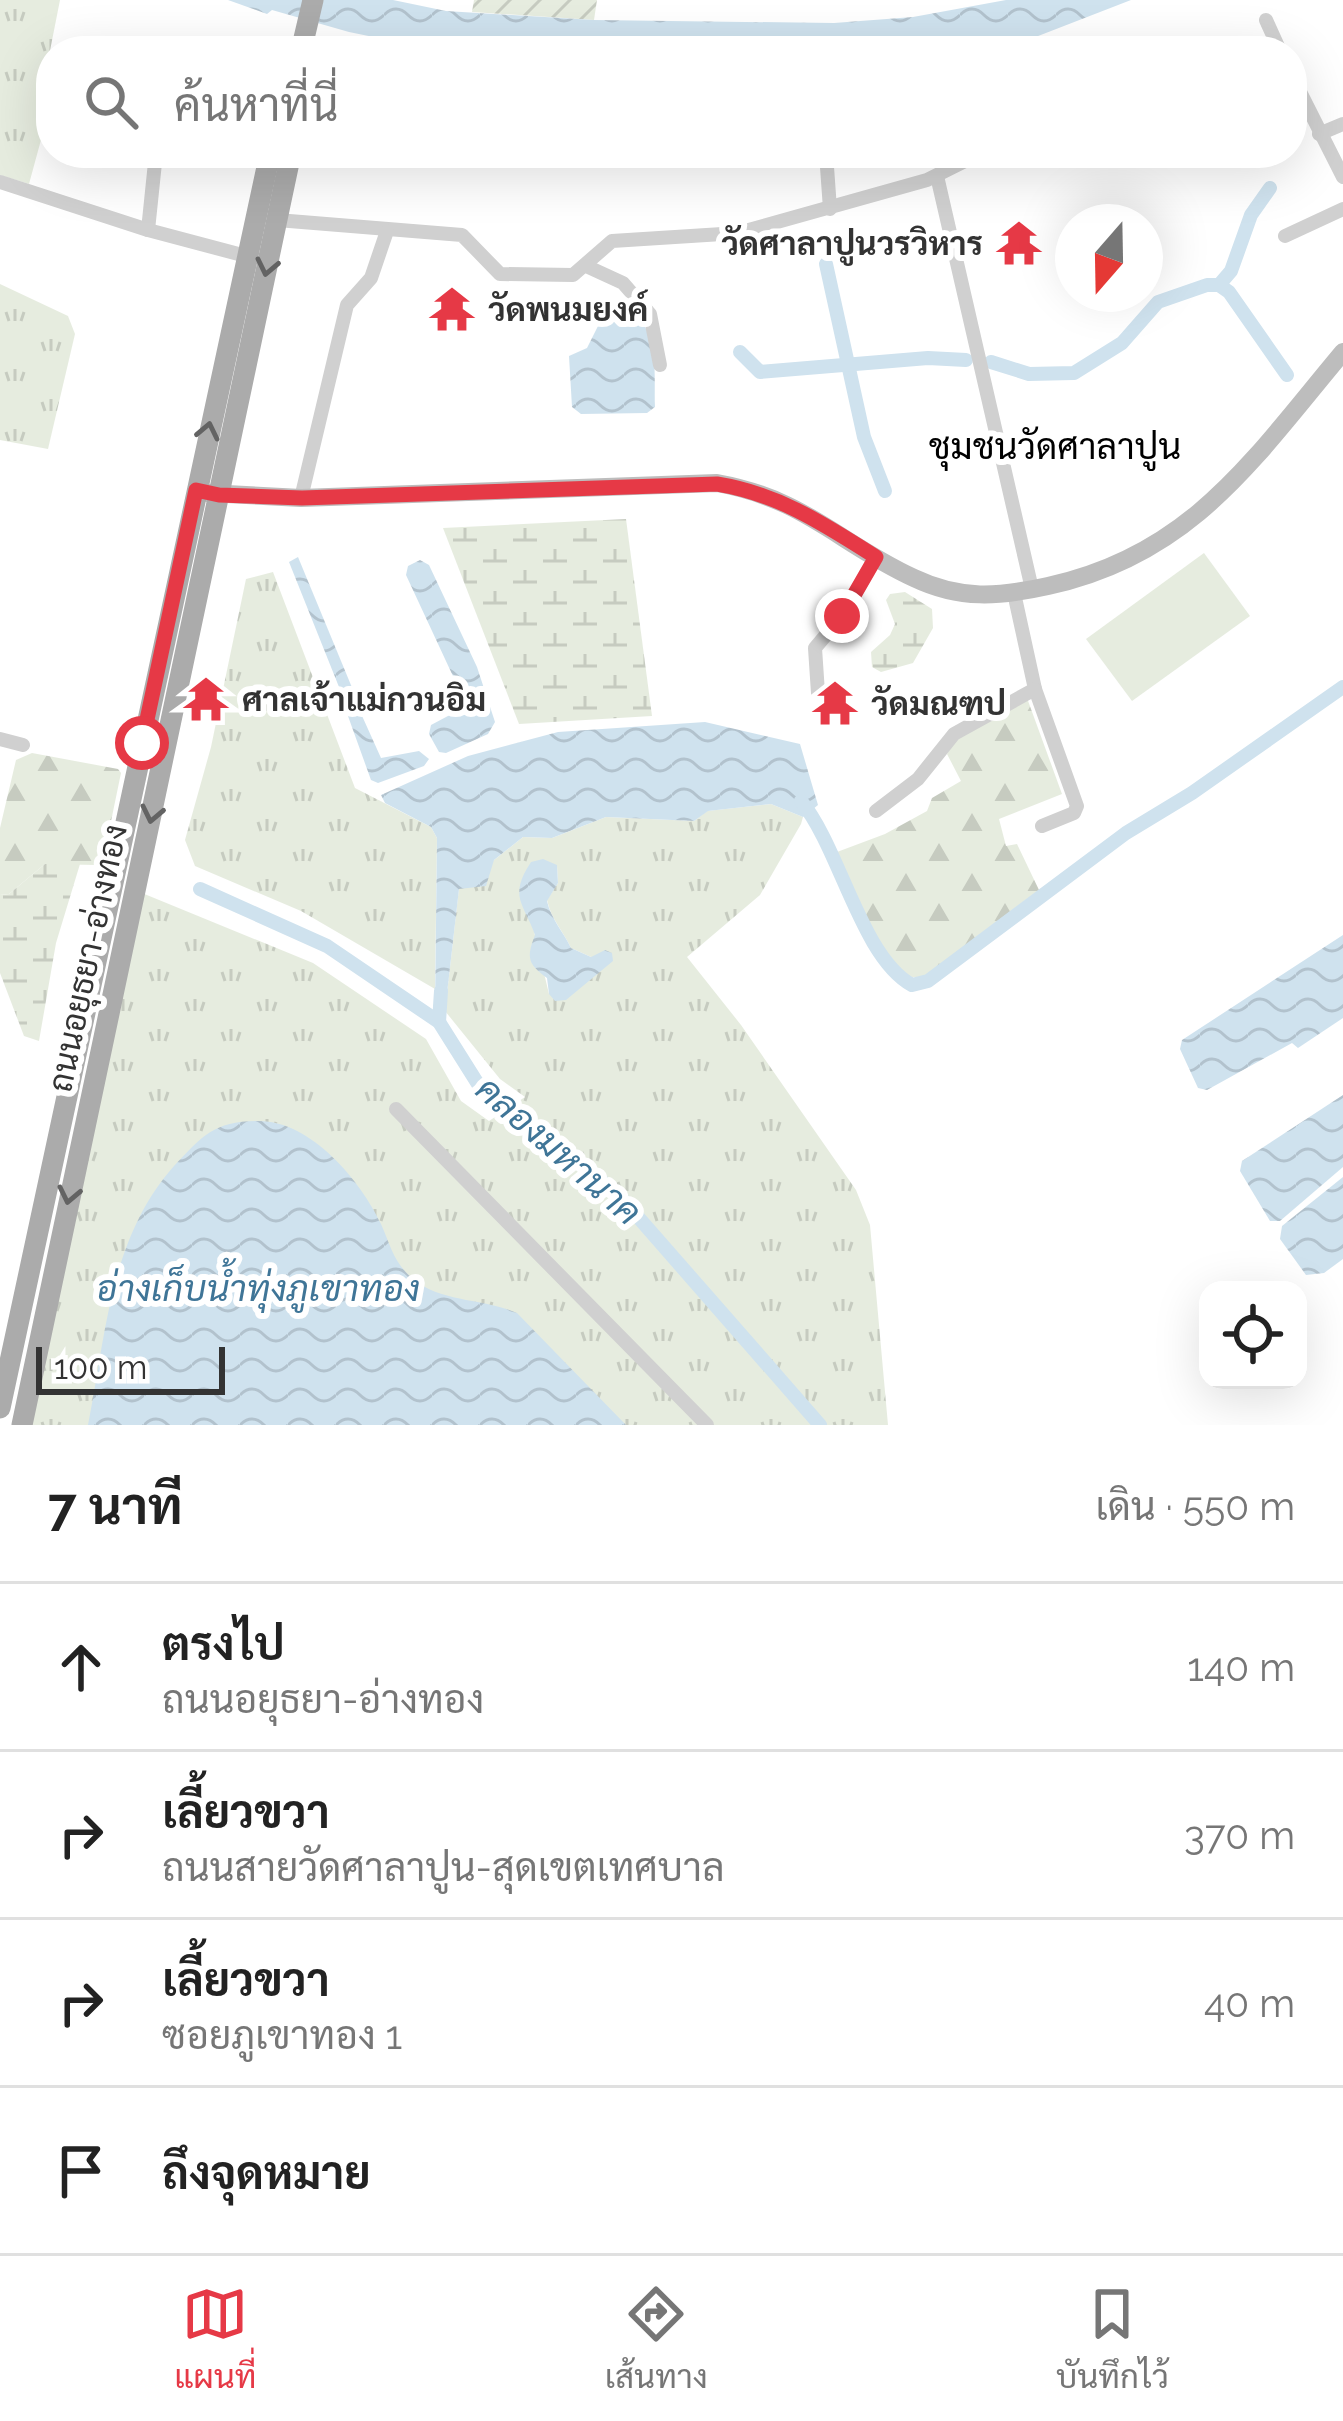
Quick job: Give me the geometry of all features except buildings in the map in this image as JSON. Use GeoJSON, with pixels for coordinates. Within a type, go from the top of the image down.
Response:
{"type":"FeatureCollection","features":[{"type":"Feature","properties":{"kind":"main road"},"geometry":{"type":"LineString","coordinates":[[304,36],[313,0]]}},
{"type":"Feature","properties":{"kind":"main road","name":"ถนนอยุธยา-อ่างทอง"},"geometry":{"type":"LineString","coordinates":[[0,1408],[266,168]]}},
{"type":"Feature","properties":{"kind":"main road","name":"ถนนอยุธยา-อ่างทอง"},"geometry":{"type":"LineString","coordinates":[[22,1425],[288,168]]}},
{"type":"Feature","properties":{"kind":"street"},"geometry":{"type":"LineString","coordinates":[[1266,20],[1273,36]]}},
{"type":"Feature","properties":{"kind":"street"},"geometry":{"type":"LineString","coordinates":[[1307,108],[1343,177]]}},
{"type":"Feature","properties":{"kind":"street"},"geometry":{"type":"LineString","coordinates":[[1319,134],[1343,124]]}},
{"type":"Feature","properties":{"kind":"street"},"geometry":{"type":"LineString","coordinates":[[148,230],[154,168]]}},
{"type":"Feature","properties":{"kind":"street"},"geometry":{"type":"LineString","coordinates":[[827,168],[830,209]]}},
{"type":"Feature","properties":{"kind":"street"},"geometry":{"type":"LineString","coordinates":[[277,220],[462,235],[490,267],[511,276],[573,275],[603,246],[623,238],[738,233],[830,209],[952,168]]}},
{"type":"Feature","properties":{"kind":"street"},"geometry":{"type":"LineString","coordinates":[[937,176],[1023,591],[1035,689],[1078,806],[1074,813],[1042,826]]}},
{"type":"Feature","properties":{"kind":"street"},"geometry":{"type":"LineString","coordinates":[[0,182],[245,256]]}},
{"type":"Feature","properties":{"kind":"street"},"geometry":{"type":"LineString","coordinates":[[1285,236],[1343,208]]}},
{"type":"Feature","properties":{"kind":"street"},"geometry":{"type":"LineString","coordinates":[[302,498],[347,304],[371,278],[387,231]]}},
{"type":"Feature","properties":{"kind":"street"},"geometry":{"type":"LineString","coordinates":[[586,266],[623,284],[650,314],[660,365]]}},
{"type":"Feature","properties":{"kind":"street"},"geometry":{"type":"LineString","coordinates":[[196,490],[302,498],[717,484],[788,503],[912,578],[978,598],[1074,580],[1178,532],[1245,471],[1343,352]]}},
{"type":"Feature","properties":{"kind":"street"},"geometry":{"type":"LineString","coordinates":[[818,693],[815,649],[834,628],[876,557]]}},
{"type":"Feature","properties":{"kind":"street"},"geometry":{"type":"LineString","coordinates":[[876,811],[918,779],[954,734],[1035,689]]}},
{"type":"Feature","properties":{"kind":"street"},"geometry":{"type":"LineString","coordinates":[[0,739],[23,745]]}},
{"type":"Feature","properties":{"kind":"street"},"geometry":{"type":"LineString","coordinates":[[396,1109],[707,1425]]}},
{"type":"Feature","properties":{"kind":"green space"},"geometry":{"type":"Polygon","coordinates":[[[0,0],[60,0],[53,36],[36,36],[36,158],[29,184],[0,175],[0,0]]]}},
{"type":"Feature","properties":{"kind":"green space"},"geometry":{"type":"Polygon","coordinates":[[[474,0],[597,0],[594,20],[472,12],[474,0]]]}},
{"type":"Feature","properties":{"kind":"green space"},"geometry":{"type":"Polygon","coordinates":[[[0,284],[68,316],[75,334],[48,449],[0,440],[0,284]]]}},
{"type":"Feature","properties":{"kind":"green space"},"geometry":{"type":"Polygon","coordinates":[[[626,519],[652,716],[519,724],[443,528],[626,519]]]}},
{"type":"Feature","properties":{"kind":"green space"},"geometry":{"type":"Polygon","coordinates":[[[1204,553],[1250,616],[1132,701],[1086,639],[1204,553]]]}},
{"type":"Feature","properties":{"kind":"green space"},"geometry":{"type":"Polygon","coordinates":[[[273,572],[355,788],[431,827],[437,838],[435,989],[301,911],[195,866],[185,840],[211,747],[246,579],[273,572]]]}},
{"type":"Feature","properties":{"kind":"green space"},"geometry":{"type":"Polygon","coordinates":[[[905,592],[932,609],[933,628],[913,663],[881,672],[872,667],[871,652],[895,624],[886,600],[890,594],[905,592]]]}},
{"type":"Feature","properties":{"kind":"green space"},"geometry":{"type":"Polygon","coordinates":[[[1027,698],[1062,794],[999,819],[1006,846],[1017,844],[1039,890],[925,976],[904,975],[880,947],[837,852],[927,811],[932,798],[961,781],[947,754],[955,740],[1027,698]]]}},
{"type":"Feature","properties":{"kind":"green space"},"geometry":{"type":"Polygon","coordinates":[[[32,753],[121,773],[103,860],[96,865],[45,864],[9,894],[0,895],[0,828],[16,760],[32,753]]]}},
{"type":"Feature","properties":{"kind":"green space"},"geometry":{"type":"Polygon","coordinates":[[[771,804],[803,817],[760,895],[687,957],[741,1025],[856,1190],[870,1225],[888,1425],[30,1425],[142,893],[313,963],[426,1039],[461,1101],[489,1121],[525,1097],[500,1079],[445,1011],[459,888],[523,837],[552,838],[606,817],[694,821],[707,811],[771,804]],[[557,866],[533,927],[549,994],[591,957],[571,948],[551,913],[547,900],[558,883],[557,866]]]}},
{"type":"Feature","properties":{"kind":"green space"},"geometry":{"type":"Polygon","coordinates":[[[45,864],[80,864],[56,943],[39,1041],[24,1036],[0,973],[0,895],[9,894],[45,864]]]}},
{"type":"Feature","properties":{"kind":"water"},"geometry":{"type":"Polygon","coordinates":[[[228,0],[393,0],[446,11],[594,20],[834,23],[913,17],[1006,0],[1131,0],[1038,36],[369,36],[272,10],[267,14],[228,0]]]}},
{"type":"Feature","properties":{"kind":"water"},"geometry":{"type":"Polygon","coordinates":[[[637,316],[652,347],[655,407],[647,413],[581,414],[572,407],[569,356],[587,348],[600,322],[637,316]]]}},
{"type":"Feature","properties":{"kind":"water"},"geometry":{"type":"Polygon","coordinates":[[[298,557],[353,690],[343,697],[289,562],[298,557]]]}},
{"type":"Feature","properties":{"kind":"water"},"geometry":{"type":"Polygon","coordinates":[[[420,560],[429,565],[477,667],[495,722],[488,734],[446,753],[439,752],[429,734],[431,725],[463,708],[465,702],[406,575],[408,566],[420,560]]]}},
{"type":"Feature","properties":{"kind":"water"},"geometry":{"type":"Polygon","coordinates":[[[354,698],[381,758],[419,751],[429,759],[424,766],[378,783],[371,780],[344,705],[354,698]]]}},
{"type":"Feature","properties":{"kind":"water"},"geometry":{"type":"Polygon","coordinates":[[[705,722],[800,744],[818,805],[803,817],[771,804],[708,811],[694,821],[606,817],[552,838],[523,837],[494,860],[486,886],[459,889],[445,1011],[435,1008],[437,838],[431,827],[385,803],[381,795],[468,756],[558,732],[705,722]]]}},
{"type":"Feature","properties":{"kind":"water"},"geometry":{"type":"Polygon","coordinates":[[[543,859],[557,865],[558,883],[547,901],[571,948],[591,957],[605,950],[612,953],[613,961],[566,1000],[555,1001],[547,978],[532,964],[535,935],[520,900],[524,874],[531,862],[543,859]]]}},
{"type":"Feature","properties":{"kind":"water"},"geometry":{"type":"Polygon","coordinates":[[[1343,935],[1343,1018],[1298,1048],[1292,1043],[1207,1090],[1198,1088],[1180,1049],[1182,1040],[1343,935]]]}},
{"type":"Feature","properties":{"kind":"water"},"geometry":{"type":"Polygon","coordinates":[[[1343,1095],[1343,1167],[1280,1221],[1270,1221],[1240,1171],[1242,1161],[1343,1095]]]}},
{"type":"Feature","properties":{"kind":"water","name":"อ่างเก็บน้ำทุ่งภูเขาทอง"},"geometry":{"type":"Polygon","coordinates":[[[259,1121],[297,1131],[332,1156],[361,1190],[397,1260],[413,1279],[437,1292],[517,1313],[626,1425],[88,1425],[114,1288],[136,1224],[153,1194],[193,1146],[231,1124],[259,1121]]]}},
{"type":"Feature","properties":{"kind":"water"},"geometry":{"type":"Polygon","coordinates":[[[1343,1177],[1343,1259],[1324,1273],[1306,1275],[1280,1239],[1282,1226],[1343,1177]]]}},
{"type":"Feature","properties":{"kind":"waterway"},"geometry":{"type":"LineString","coordinates":[[1219,285],[1231,271],[1251,215],[1270,188]]}},
{"type":"Feature","properties":{"kind":"waterway"},"geometry":{"type":"LineString","coordinates":[[826,264],[864,437],[885,491]]}},
{"type":"Feature","properties":{"kind":"waterway"},"geometry":{"type":"LineString","coordinates":[[991,362],[1029,374],[1074,373],[1122,343],[1158,302],[1219,285],[1229,292],[1287,375]]}},
{"type":"Feature","properties":{"kind":"waterway"},"geometry":{"type":"LineString","coordinates":[[740,352],[760,372],[928,358],[966,360]]}},
{"type":"Feature","properties":{"kind":"waterway"},"geometry":{"type":"LineString","coordinates":[[801,801],[879,951],[912,985],[928,981],[1126,833],[1192,793],[1343,687]]}},
{"type":"Feature","properties":{"kind":"waterway","name":"คลองมหานาค"},"geometry":{"type":"LineString","coordinates":[[200,889],[327,946],[439,1022],[478,1084],[617,1193],[820,1425]]}},
{"type":"Feature","properties":{"kind":"waterway"},"geometry":{"type":"LineString","coordinates":[[439,1022],[441,991]]}},
{"type":"Feature","properties":{"kind":"place","name":"วัดศาลาปูนวรวิหาร"},"geometry":{"type":"Point","coordinates":[1019,243]}},
{"type":"Feature","properties":{"kind":"place","name":"วัดพนมยงค์"},"geometry":{"type":"Point","coordinates":[452,309]}},
{"type":"Feature","properties":{"kind":"place","name":"ศาลเจ้าแม่กวนอิม"},"geometry":{"type":"Point","coordinates":[206,699]}},
{"type":"Feature","properties":{"kind":"place","name":"วัดมณฑป"},"geometry":{"type":"Point","coordinates":[835,703]}},
{"type":"Feature","properties":{"kind":"district","name":"ชุมชนวัดศาลาปูน"},"geometry":{"type":"Point","coordinates":[1055,446]}},
{"type":"Feature","properties":{"kind":"route"},"geometry":{"type":"LineString","coordinates":[[142,743],[196,490],[302,498],[717,484],[747,489],[805,512],[876,557],[842,616]]}}]}
